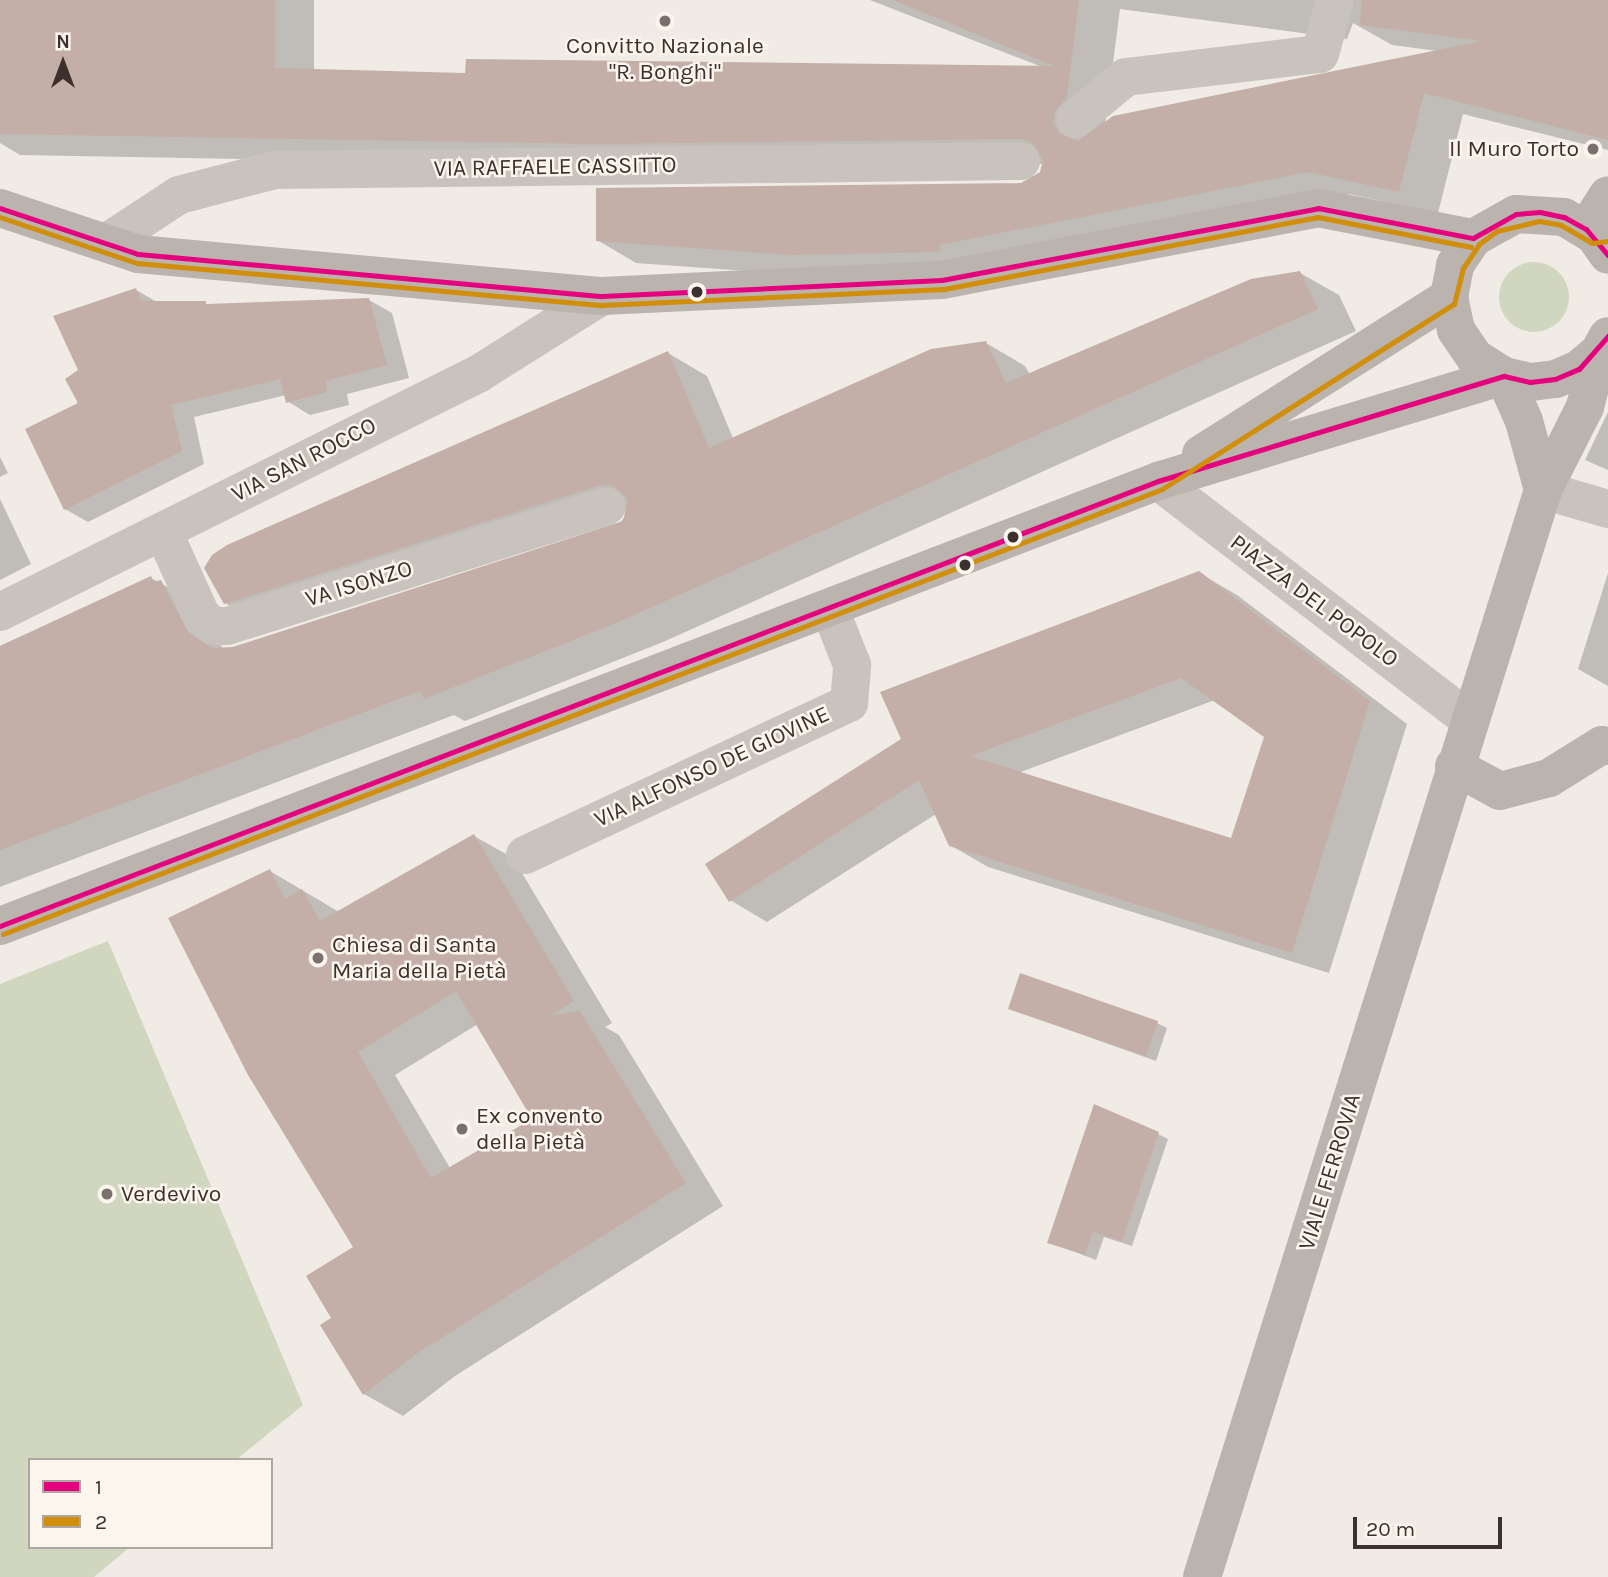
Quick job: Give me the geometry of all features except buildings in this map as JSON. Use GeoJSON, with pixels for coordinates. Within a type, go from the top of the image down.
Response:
{"type":"FeatureCollection","features":[{"type":"Feature","properties":{"kind":"main road"},"geometry":{"type":"LineString","coordinates":[[1603,344],[1579,369],[1555,379],[1530,382],[1504,376],[1475,358],[1456,330],[1449,297],[1455,265],[1473,238],[1516,214],[1564,217],[1599,238],[1608,195]]}},
{"type":"Feature","properties":{"kind":"main road"},"geometry":{"type":"LineString","coordinates":[[0,208],[138,254],[602,296],[942,280],[1318,208],[1473,238]]}},
{"type":"Feature","properties":{"kind":"main road"},"geometry":{"type":"LineString","coordinates":[[1158,481],[1449,297]]}},
{"type":"Feature","properties":{"kind":"main road"},"geometry":{"type":"LineString","coordinates":[[1603,344],[1585,407],[1543,491],[1454,766],[1500,791],[1549,778],[1608,746]]}},
{"type":"Feature","properties":{"kind":"main road"},"geometry":{"type":"LineString","coordinates":[[0,926],[1158,481],[1504,376]]}},
{"type":"Feature","properties":{"kind":"main road"},"geometry":{"type":"LineString","coordinates":[[1504,376],[1524,421],[1543,491]]}},
{"type":"Feature","properties":{"kind":"main road","name":"VIALE FERROVIA"},"geometry":{"type":"LineString","coordinates":[[1202,1577],[1454,766]]}},
{"type":"Feature","properties":{"kind":"street"},"geometry":{"type":"LineString","coordinates":[[1075,119],[1126,77],[1320,54],[1335,0]]}},
{"type":"Feature","properties":{"kind":"street","name":"VIA RAFFAELE CASSITTO"},"geometry":{"type":"LineString","coordinates":[[106,243],[179,195],[275,170],[1021,161]]}},
{"type":"Feature","properties":{"kind":"street","name":"VIA SAN ROCCO"},"geometry":{"type":"LineString","coordinates":[[0,612],[478,374],[602,296]]}},
{"type":"Feature","properties":{"kind":"street","name":"PIAZZA DEL POPOLO"},"geometry":{"type":"LineString","coordinates":[[1158,481],[1470,720]]}},
{"type":"Feature","properties":{"kind":"street"},"geometry":{"type":"LineString","coordinates":[[1543,491],[1608,509]]}},
{"type":"Feature","properties":{"kind":"street","name":"VA ISONZO"},"geometry":{"type":"LineString","coordinates":[[163,531],[202,617],[214,626],[227,626],[607,506]]}},
{"type":"Feature","properties":{"kind":"street","name":"VIA ALFONSO DE GIOVINE"},"geometry":{"type":"LineString","coordinates":[[525,855],[849,703],[852,664],[830,609]]}},
{"type":"Feature","properties":{"kind":"green space"},"geometry":{"type":"Polygon","coordinates":[[[1534,262],[1559,272],[1569,297],[1559,322],[1534,332],[1509,322],[1499,297],[1509,272],[1534,262]]]}},
{"type":"Feature","properties":{"kind":"green space","name":"Verdevivo"},"geometry":{"type":"Polygon","coordinates":[[[108,941],[303,1405],[238,1458],[28,1458],[28,1549],[128,1549],[94,1577],[0,1577],[0,984],[108,941]]]}},
{"type":"Feature","properties":{"kind":"transit line","name":"1"},"geometry":{"type":"LineString","coordinates":[[0,208],[138,254],[602,296],[942,280],[1318,208],[1473,238],[1516,214],[1540,212],[1564,217],[1586,229],[1608,255]]}},
{"type":"Feature","properties":{"kind":"transit line","name":"2"},"geometry":{"type":"LineString","coordinates":[[0,217],[137,263],[602,305],[944,289],[1318,217],[1471,247]]}},
{"type":"Feature","properties":{"kind":"transit line","name":"2"},"geometry":{"type":"LineString","coordinates":[[3,934],[1162,489],[1454,304],[1463,268],[1479,244],[1497,231],[1539,221],[1561,225],[1592,243],[1608,241]]}},
{"type":"Feature","properties":{"kind":"transit line","name":"1"},"geometry":{"type":"LineString","coordinates":[[0,926],[1158,481],[1504,376],[1530,382],[1555,379],[1579,369],[1608,336]]}},
{"type":"Feature","properties":{"kind":"place","name":"Convitto Nazionale \"R. Bonghi\""},"geometry":{"type":"Point","coordinates":[665,21]}},
{"type":"Feature","properties":{"kind":"place","name":"Il Muro Torto"},"geometry":{"type":"Point","coordinates":[1593,149]}},
{"type":"Feature","properties":{"kind":"place","name":"Chiesa di Santa Maria della Pietà"},"geometry":{"type":"Point","coordinates":[318,958]}},
{"type":"Feature","properties":{"kind":"place","name":"Ex convento della Pietà"},"geometry":{"type":"Point","coordinates":[462,1129]}},
{"type":"Feature","properties":{"kind":"place","name":"Verdevivo"},"geometry":{"type":"Point","coordinates":[107,1194]}}]}
